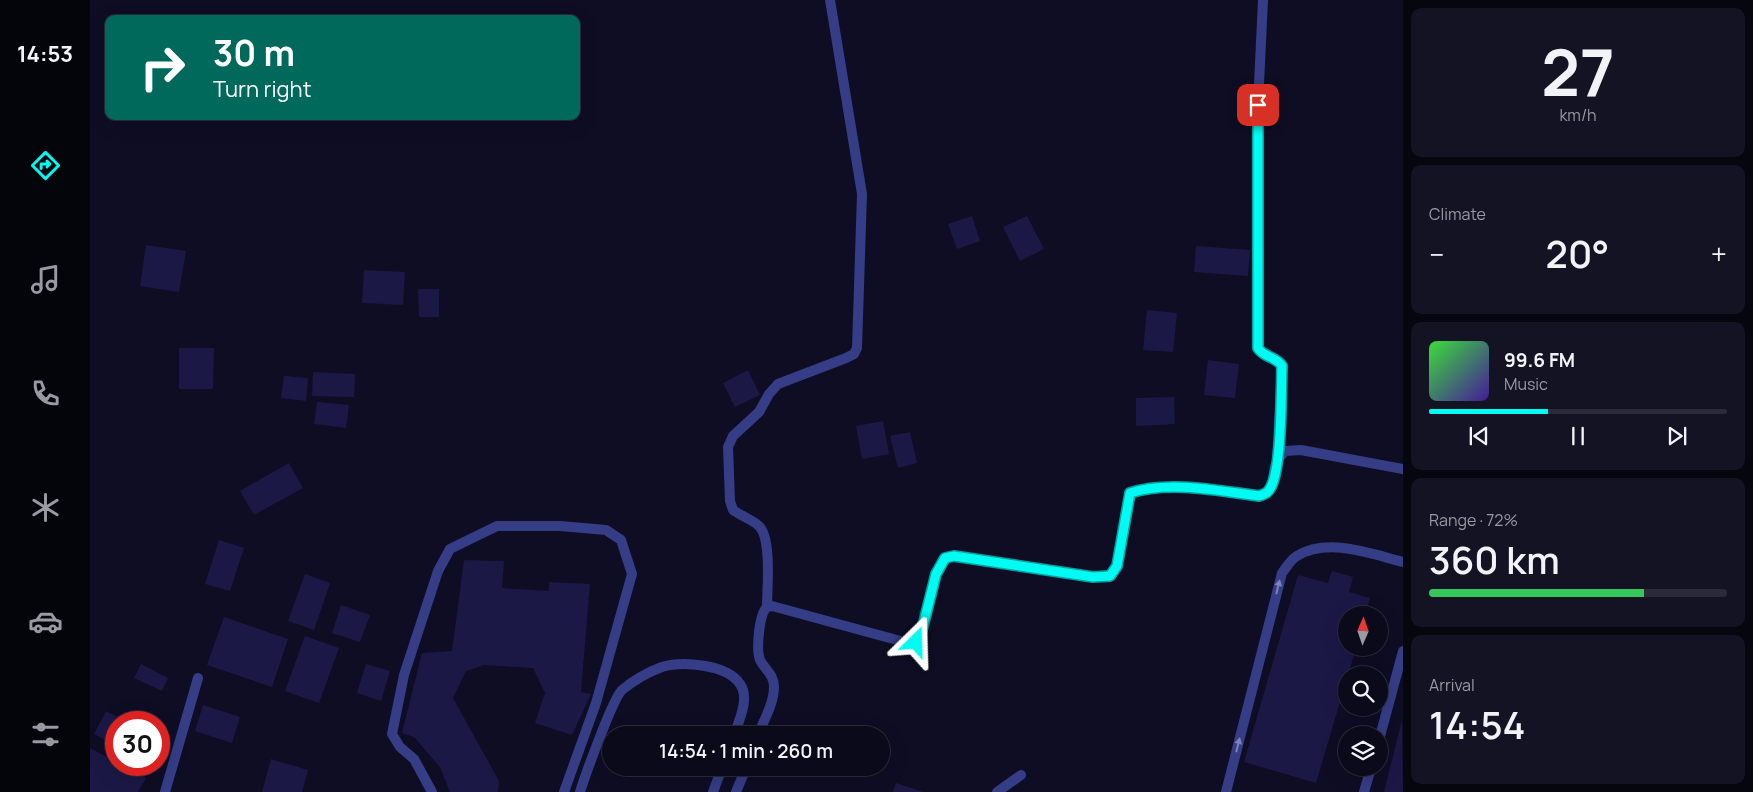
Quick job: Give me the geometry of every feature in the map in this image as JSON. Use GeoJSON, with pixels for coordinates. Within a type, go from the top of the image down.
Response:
{"type":"FeatureCollection","features":[{"type":"Feature","properties":{"kind":"street"},"geometry":{"type":"LineString","coordinates":[[761,726],[774,687],[772,676],[761,661],[758,647],[762,614],[767,607],[767,545],[764,534],[759,526],[733,510],[730,501],[728,447],[733,436],[759,412],[769,394],[778,384],[846,358],[854,354],[857,348],[862,194],[830,0]]}},
{"type":"Feature","properties":{"kind":"street"},"geometry":{"type":"LineString","coordinates":[[767,607],[772,606],[908,643],[916,642],[920,638],[936,574],[945,558],[954,556],[1093,577],[1110,576],[1117,566],[1130,493],[1141,489],[1187,488],[1259,496],[1268,492],[1272,485],[1277,461],[1282,366],[1277,360],[1260,352],[1258,348],[1258,105],[1263,0]]}},
{"type":"Feature","properties":{"kind":"street"},"geometry":{"type":"LineString","coordinates":[[1277,461],[1285,451],[1301,450],[1403,470]]}},
{"type":"Feature","properties":{"kind":"street"},"geometry":{"type":"LineString","coordinates":[[432,792],[414,759],[400,746],[392,734],[404,675],[438,571],[450,549],[497,526],[560,526],[606,530],[621,540],[632,574],[596,703],[564,792]]}},
{"type":"Feature","properties":{"kind":"street"},"geometry":{"type":"LineString","coordinates":[[1226,792],[1282,573],[1296,556],[1322,547],[1361,551],[1403,562]]}},
{"type":"Feature","properties":{"kind":"street"},"geometry":{"type":"LineString","coordinates":[[1383,726],[1403,651]]}},
{"type":"Feature","properties":{"kind":"street"},"geometry":{"type":"LineString","coordinates":[[606,726],[620,691],[639,678],[663,667],[694,665],[725,670],[740,684],[744,697],[737,726]]}},
{"type":"Feature","properties":{"kind":"street"},"geometry":{"type":"LineString","coordinates":[[165,792],[198,678]]}},
{"type":"Feature","properties":{"kind":"street"},"geometry":{"type":"LineString","coordinates":[[580,792],[602,736]]}},
{"type":"Feature","properties":{"kind":"street"},"geometry":{"type":"LineString","coordinates":[[997,792],[1021,775]]}},
{"type":"Feature","properties":{"kind":"street"},"geometry":{"type":"LineString","coordinates":[[713,792],[719,776]]}},
{"type":"Feature","properties":{"kind":"street"},"geometry":{"type":"LineString","coordinates":[[736,792],[743,776]]}},
{"type":"Feature","properties":{"kind":"street"},"geometry":{"type":"LineString","coordinates":[[1364,792],[1369,776]]}},
{"type":"Feature","properties":{"kind":"building"},"geometry":{"type":"Polygon","coordinates":[[[972,216],[980,241],[957,249],[948,224],[972,216]]]}},
{"type":"Feature","properties":{"kind":"building"},"geometry":{"type":"Polygon","coordinates":[[[1027,216],[1044,249],[1020,261],[1003,227],[1027,216]]]}},
{"type":"Feature","properties":{"kind":"building"},"geometry":{"type":"Polygon","coordinates":[[[146,245],[186,251],[179,292],[140,286],[146,245]]]}},
{"type":"Feature","properties":{"kind":"building"},"geometry":{"type":"Polygon","coordinates":[[[1196,246],[1250,250],[1248,276],[1194,272],[1196,246]]]}},
{"type":"Feature","properties":{"kind":"building"},"geometry":{"type":"Polygon","coordinates":[[[364,270],[405,272],[403,305],[362,303],[364,270]]]}},
{"type":"Feature","properties":{"kind":"building"},"geometry":{"type":"Polygon","coordinates":[[[418,289],[439,289],[439,317],[419,317],[418,289]]]}},
{"type":"Feature","properties":{"kind":"building"},"geometry":{"type":"Polygon","coordinates":[[[1147,310],[1177,313],[1173,352],[1143,350],[1147,310]]]}},
{"type":"Feature","properties":{"kind":"building"},"geometry":{"type":"Polygon","coordinates":[[[179,348],[214,348],[213,389],[179,389],[179,348]]]}},
{"type":"Feature","properties":{"kind":"building"},"geometry":{"type":"Polygon","coordinates":[[[1208,360],[1239,364],[1235,398],[1204,395],[1208,360]]]}},
{"type":"Feature","properties":{"kind":"building"},"geometry":{"type":"Polygon","coordinates":[[[748,370],[760,395],[735,407],[723,383],[748,370]]]}},
{"type":"Feature","properties":{"kind":"building"},"geometry":{"type":"Polygon","coordinates":[[[313,372],[355,374],[354,397],[312,396],[313,372]]]}},
{"type":"Feature","properties":{"kind":"building"},"geometry":{"type":"Polygon","coordinates":[[[284,376],[308,378],[306,401],[281,398],[284,376]]]}},
{"type":"Feature","properties":{"kind":"building"},"geometry":{"type":"Polygon","coordinates":[[[1174,397],[1175,424],[1136,426],[1136,398],[1174,397]]]}},
{"type":"Feature","properties":{"kind":"building"},"geometry":{"type":"Polygon","coordinates":[[[317,402],[349,405],[346,428],[314,424],[317,402]]]}},
{"type":"Feature","properties":{"kind":"building"},"geometry":{"type":"Polygon","coordinates":[[[883,421],[889,454],[862,459],[856,426],[883,421]]]}},
{"type":"Feature","properties":{"kind":"building"},"geometry":{"type":"Polygon","coordinates":[[[910,432],[917,463],[898,468],[890,436],[910,432]]]}},
{"type":"Feature","properties":{"kind":"building"},"geometry":{"type":"Polygon","coordinates":[[[289,463],[303,488],[254,515],[240,491],[289,463]]]}},
{"type":"Feature","properties":{"kind":"building"},"geometry":{"type":"Polygon","coordinates":[[[219,540],[244,548],[230,591],[205,584],[219,540]]]}},
{"type":"Feature","properties":{"kind":"building"},"geometry":{"type":"Polygon","coordinates":[[[464,560],[504,561],[502,588],[549,591],[549,582],[590,584],[581,692],[591,694],[572,735],[535,723],[545,693],[533,668],[484,665],[466,671],[453,698],[499,781],[498,792],[450,792],[440,767],[414,737],[402,733],[422,653],[452,651],[464,560]]]}},
{"type":"Feature","properties":{"kind":"building"},"geometry":{"type":"Polygon","coordinates":[[[1332,571],[1353,577],[1349,592],[1370,598],[1368,606],[1338,606],[1338,656],[1354,656],[1351,666],[1338,666],[1338,709],[1316,783],[1244,762],[1298,575],[1328,583],[1332,571]]]}},
{"type":"Feature","properties":{"kind":"building"},"geometry":{"type":"Polygon","coordinates":[[[305,574],[330,583],[314,630],[288,621],[305,574]]]}},
{"type":"Feature","properties":{"kind":"building"},"geometry":{"type":"Polygon","coordinates":[[[341,605],[370,615],[360,642],[332,633],[341,605]]]}},
{"type":"Feature","properties":{"kind":"building"},"geometry":{"type":"Polygon","coordinates":[[[224,617],[288,639],[272,687],[207,665],[224,617]]]}},
{"type":"Feature","properties":{"kind":"building"},"geometry":{"type":"Polygon","coordinates":[[[305,636],[339,648],[319,703],[285,691],[305,636]]]}},
{"type":"Feature","properties":{"kind":"building"},"geometry":{"type":"Polygon","coordinates":[[[141,664],[168,678],[162,691],[134,678],[141,664]]]}},
{"type":"Feature","properties":{"kind":"building"},"geometry":{"type":"Polygon","coordinates":[[[366,664],[390,671],[381,701],[357,693],[366,664]]]}},
{"type":"Feature","properties":{"kind":"building"},"geometry":{"type":"Polygon","coordinates":[[[203,705],[240,717],[232,743],[195,731],[203,705]]]}},
{"type":"Feature","properties":{"kind":"building"},"geometry":{"type":"Polygon","coordinates":[[[105,713],[105,740],[94,734],[105,713]]]}},
{"type":"Feature","properties":{"kind":"building"},"geometry":{"type":"Polygon","coordinates":[[[1402,720],[1403,792],[1384,792],[1402,720]]]}},
{"type":"Feature","properties":{"kind":"building"},"geometry":{"type":"Polygon","coordinates":[[[90,748],[105,756],[105,776],[142,776],[146,778],[138,792],[90,792],[90,748]]]}},
{"type":"Feature","properties":{"kind":"building"},"geometry":{"type":"Polygon","coordinates":[[[271,759],[308,770],[302,792],[262,792],[271,759]]]}},
{"type":"Feature","properties":{"kind":"building"},"geometry":{"type":"Polygon","coordinates":[[[896,783],[923,792],[893,792],[896,783]]]}},
{"type":"Feature","properties":{"kind":"route"},"geometry":{"type":"LineString","coordinates":[[916,642],[920,638],[938,565],[945,558],[954,556],[1093,577],[1110,576],[1117,566],[1130,493],[1141,489],[1187,488],[1259,496],[1268,492],[1272,485],[1277,461],[1282,366],[1277,360],[1260,352],[1258,348],[1258,105]]}}]}
